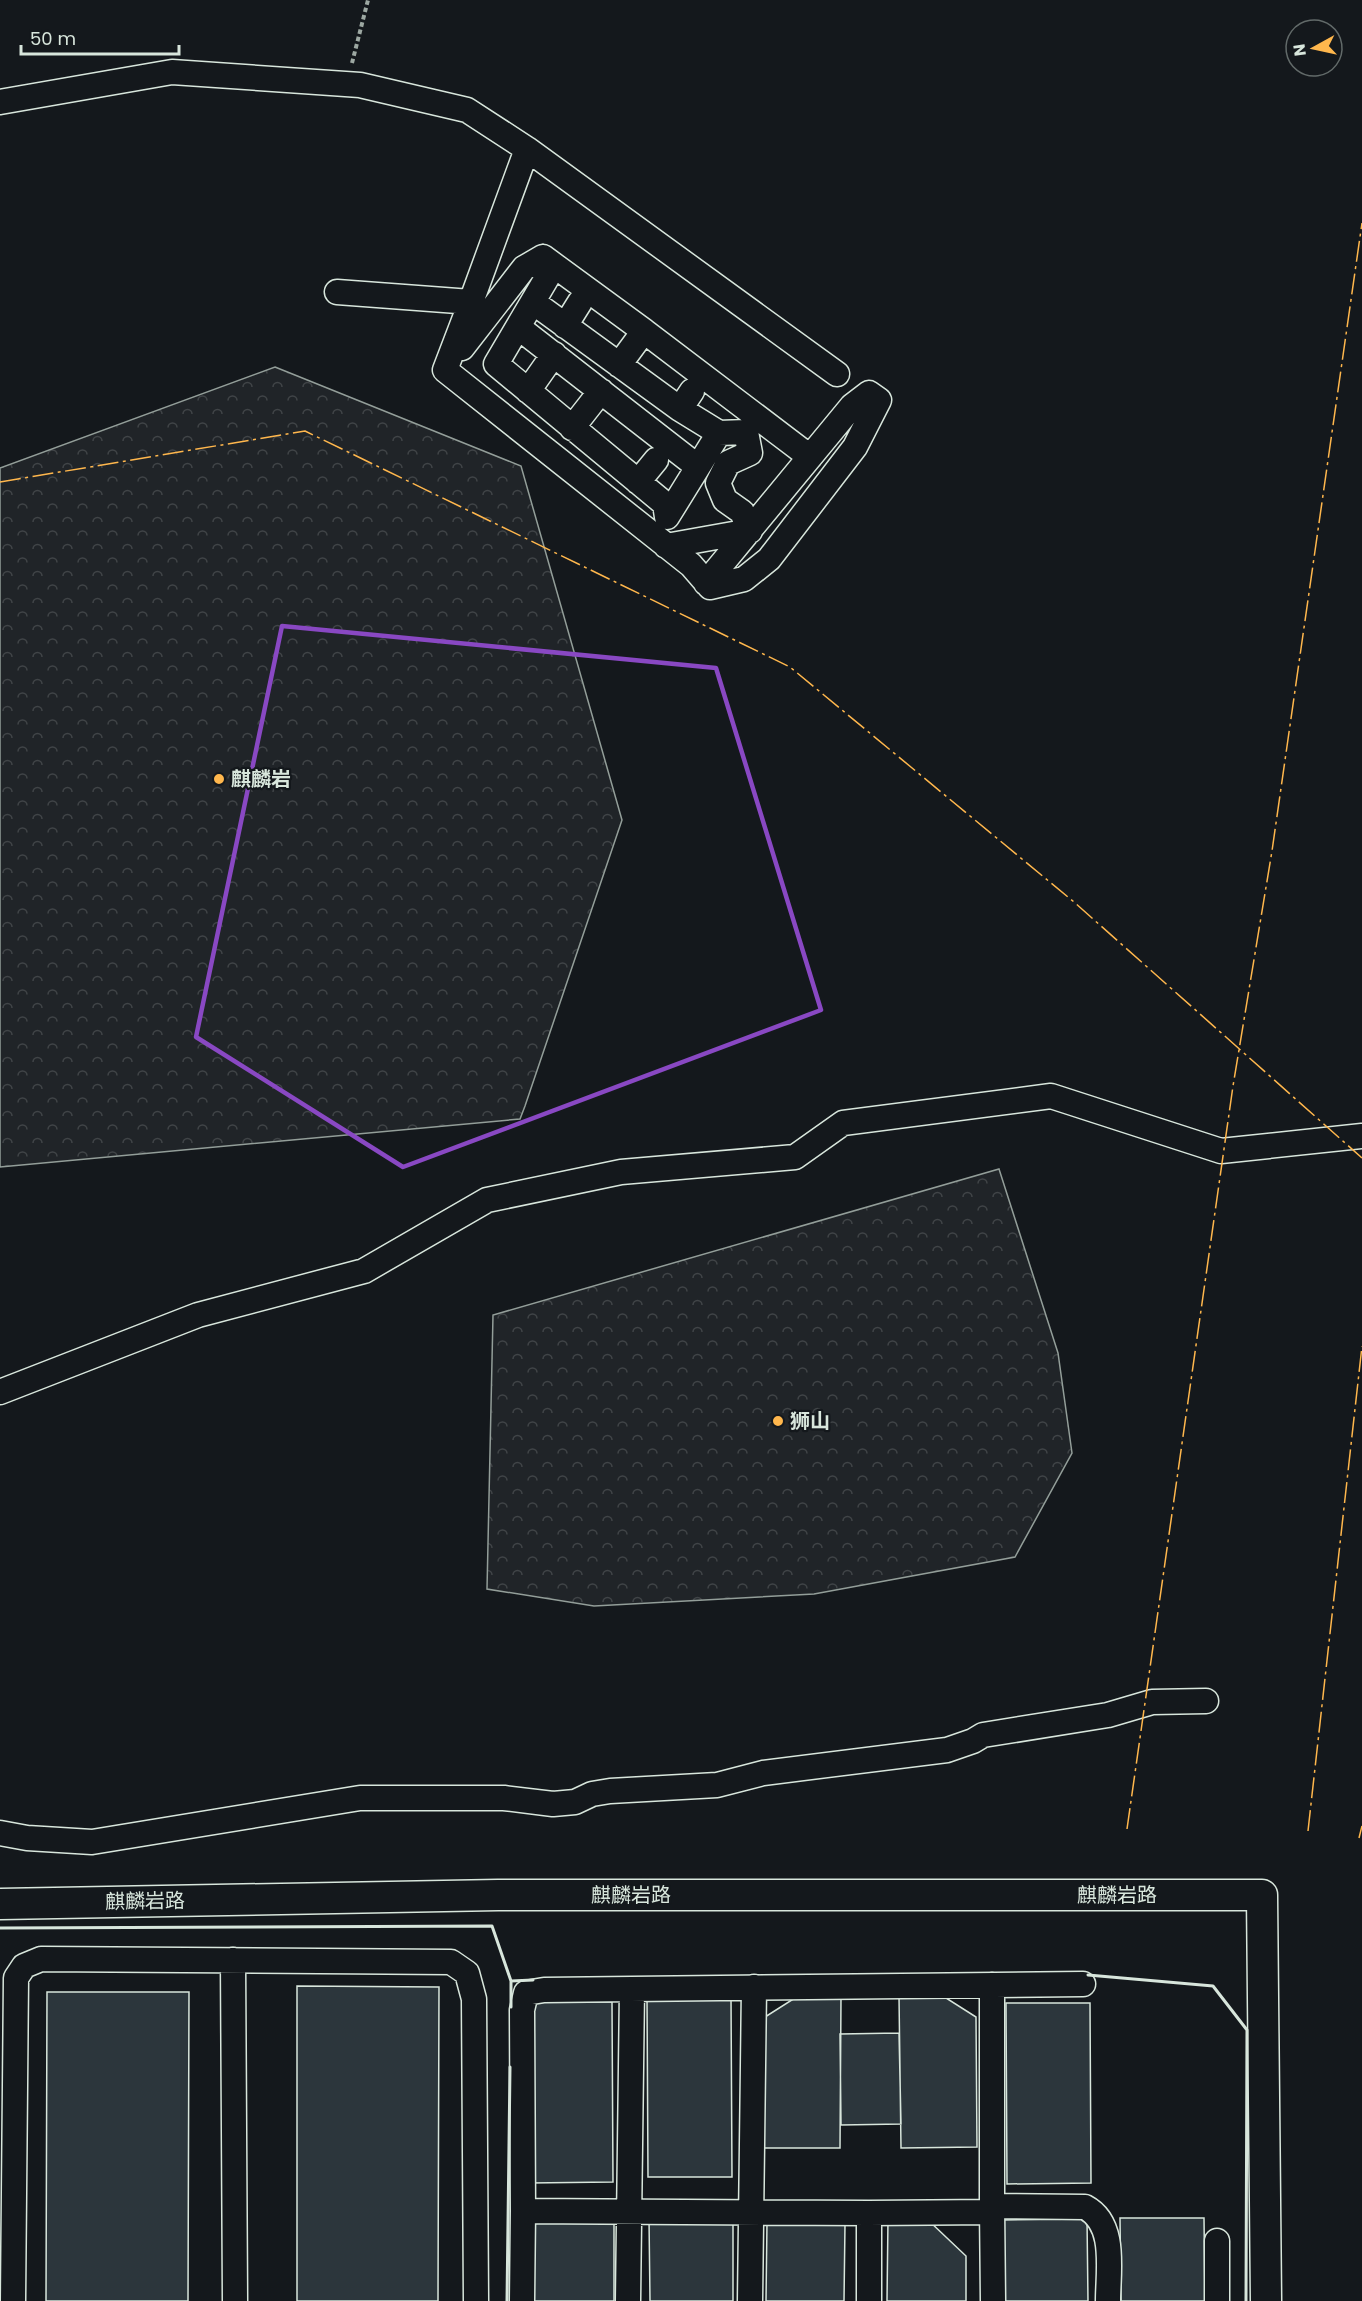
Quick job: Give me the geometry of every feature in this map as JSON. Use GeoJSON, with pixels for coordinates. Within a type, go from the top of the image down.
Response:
{"type":"FeatureCollection","features":[{"type":"Feature","properties":{"kind":"main road","name":"麒麟岩路"},"geometry":{"type":"LineString","coordinates":[[0,1904],[498,1895],[1262,1895],[1266,2301]]}},
{"type":"Feature","properties":{"kind":"street"},"geometry":{"type":"LineString","coordinates":[[0,102],[172,72],[360,84],[467,110],[527,149],[837,374]]}},
{"type":"Feature","properties":{"kind":"street"},"geometry":{"type":"LineString","coordinates":[[444,370],[527,149]]}},
{"type":"Feature","properties":{"kind":"street"},"geometry":{"type":"LineString","coordinates":[[444,370],[524,268],[543,257]]}},
{"type":"Feature","properties":{"kind":"street"},"geometry":{"type":"LineString","coordinates":[[543,257],[548,276],[496,364],[665,504],[667,517],[719,433]]}},
{"type":"Feature","properties":{"kind":"street"},"geometry":{"type":"LineString","coordinates":[[543,257],[810,457]]}},
{"type":"Feature","properties":{"kind":"street"},"geometry":{"type":"LineString","coordinates":[[337,292],[471,303]]}},
{"type":"Feature","properties":{"kind":"street"},"geometry":{"type":"LineString","coordinates":[[533,302],[619,365],[686,400],[719,433],[746,432],[750,453],[728,463],[718,483],[725,500],[742,512],[750,531]]}},
{"type":"Feature","properties":{"kind":"street"},"geometry":{"type":"LineString","coordinates":[[565,326],[580,302]]}},
{"type":"Feature","properties":{"kind":"street"},"geometry":{"type":"LineString","coordinates":[[518,327],[698,466]]}},
{"type":"Feature","properties":{"kind":"street"},"geometry":{"type":"LineString","coordinates":[[619,365],[644,331]]}},
{"type":"Feature","properties":{"kind":"street"},"geometry":{"type":"LineString","coordinates":[[528,391],[554,354]]}},
{"type":"Feature","properties":{"kind":"street"},"geometry":{"type":"LineString","coordinates":[[444,370],[691,565],[706,584],[710,587],[744,579],[769,559],[855,447],[879,400],[869,393],[852,406],[706,584]]}},
{"type":"Feature","properties":{"kind":"street"},"geometry":{"type":"LineString","coordinates":[[572,428],[601,391]]}},
{"type":"Feature","properties":{"kind":"street"},"geometry":{"type":"LineString","coordinates":[[638,482],[658,435]]}},
{"type":"Feature","properties":{"kind":"street"},"geometry":{"type":"LineString","coordinates":[[666,546],[750,531]]}},
{"type":"Feature","properties":{"kind":"street"},"geometry":{"type":"LineString","coordinates":[[0,1392],[198,1315],[364,1271],[487,1200],[621,1172],[795,1157],[843,1123],[1051,1096],[1221,1151],[1362,1136]]}},
{"type":"Feature","properties":{"kind":"street"},"geometry":{"type":"LineString","coordinates":[[0,1833],[27,1838],[92,1842],[360,1798],[504,1798],[553,1804],[575,1802],[592,1794],[610,1791],[717,1785],[763,1773],[947,1750],[983,1735],[1108,1715],[1152,1702],[1206,1701]]}},
{"type":"Feature","properties":{"kind":"street"},"geometry":{"type":"LineString","coordinates":[[13,2301],[7,2160],[16,1978],[24,1965],[41,1959],[451,1962],[467,1973],[474,1999],[476,2301]]}},
{"type":"Feature","properties":{"kind":"street"},"geometry":{"type":"LineString","coordinates":[[233,1960],[235,2301]]}},
{"type":"Feature","properties":{"kind":"street"},"geometry":{"type":"LineString","coordinates":[[522,2301],[522,2010],[526,1993],[544,1990],[1083,1984]]}},
{"type":"Feature","properties":{"kind":"street"},"geometry":{"type":"LineString","coordinates":[[992,1985],[993,2301]]}},
{"type":"Feature","properties":{"kind":"street"},"geometry":{"type":"LineString","coordinates":[[750,2301],[754,1988]]}},
{"type":"Feature","properties":{"kind":"street"},"geometry":{"type":"LineString","coordinates":[[628,2301],[632,1989]]}},
{"type":"Feature","properties":{"kind":"street"},"geometry":{"type":"LineString","coordinates":[[522,2211],[869,2212],[1085,2207],[1097,2213],[1109,2241],[1108,2301]]}},
{"type":"Feature","properties":{"kind":"street"},"geometry":{"type":"LineString","coordinates":[[869,2212],[869,2301]]}},
{"type":"Feature","properties":{"kind":"street"},"geometry":{"type":"LineString","coordinates":[[1217,2241],[1217,2301]]}},
{"type":"Feature","properties":{"kind":"path"},"geometry":{"type":"LineString","coordinates":[[347,84],[368,0]]}},
{"type":"Feature","properties":{"kind":"highlighted area"},"geometry":{"type":"Polygon","coordinates":[[[282,626],[716,668],[821,1010],[403,1167],[196,1037],[282,626]]]}},
{"type":"Feature","properties":{"kind":"green space"},"geometry":{"type":"Polygon","coordinates":[[[275,367],[521,466],[622,820],[525,1106],[520,1119],[0,1167],[0,468],[275,367]]]}},
{"type":"Feature","properties":{"kind":"green space"},"geometry":{"type":"Polygon","coordinates":[[[999,1169],[1058,1353],[1072,1453],[1015,1557],[814,1594],[594,1606],[487,1589],[493,1315],[999,1169]]]}},
{"type":"Feature","properties":{"kind":"building"},"geometry":{"type":"Polygon","coordinates":[[[297,1986],[439,1987],[438,2301],[297,2301],[297,1986]]]}},
{"type":"Feature","properties":{"kind":"building"},"geometry":{"type":"Polygon","coordinates":[[[47,1992],[189,1992],[188,2301],[46,2301],[47,1992]]]}},
{"type":"Feature","properties":{"kind":"building"},"geometry":{"type":"Polygon","coordinates":[[[647,1996],[731,1996],[732,2177],[648,2177],[647,1996]]]}},
{"type":"Feature","properties":{"kind":"building"},"geometry":{"type":"Polygon","coordinates":[[[798,1996],[841,1997],[840,2148],[764,2148],[765,2017],[798,1996]]]}},
{"type":"Feature","properties":{"kind":"building"},"geometry":{"type":"Polygon","coordinates":[[[899,1996],[943,1996],[976,2017],[977,2147],[901,2148],[899,1996]]]}},
{"type":"Feature","properties":{"kind":"building"},"geometry":{"type":"Polygon","coordinates":[[[528,2002],[612,2002],[613,2182],[529,2183],[528,2002]]]}},
{"type":"Feature","properties":{"kind":"building"},"geometry":{"type":"Polygon","coordinates":[[[1006,2003],[1090,2003],[1091,2183],[1007,2184],[1006,2003]]]}},
{"type":"Feature","properties":{"kind":"building"},"geometry":{"type":"Polygon","coordinates":[[[899,2033],[901,2124],[841,2125],[840,2034],[899,2033]]]}},
{"type":"Feature","properties":{"kind":"building"},"geometry":{"type":"Polygon","coordinates":[[[530,2218],[614,2218],[614,2301],[530,2301],[530,2218]]]}},
{"type":"Feature","properties":{"kind":"building"},"geometry":{"type":"Polygon","coordinates":[[[649,2218],[733,2218],[733,2301],[650,2301],[649,2218]]]}},
{"type":"Feature","properties":{"kind":"building"},"geometry":{"type":"Polygon","coordinates":[[[1120,2218],[1204,2218],[1205,2301],[1121,2301],[1120,2218]]]}},
{"type":"Feature","properties":{"kind":"building"},"geometry":{"type":"Polygon","coordinates":[[[888,2219],[928,2220],[966,2256],[966,2301],[887,2301],[888,2219]]]}},
{"type":"Feature","properties":{"kind":"building"},"geometry":{"type":"Polygon","coordinates":[[[1087,2219],[1088,2301],[1004,2301],[1003,2220],[1087,2219]]]}},
{"type":"Feature","properties":{"kind":"building"},"geometry":{"type":"Polygon","coordinates":[[[767,2222],[845,2224],[844,2301],[766,2301],[767,2222]]]}},
{"type":"Feature","properties":{"kind":"wall"},"geometry":{"type":"LineString","coordinates":[[0,1928],[492,1926],[511,1981]]}},
{"type":"Feature","properties":{"kind":"wall"},"geometry":{"type":"LineString","coordinates":[[1088,1975],[1213,1986],[1247,2030],[1246,2301]]}},
{"type":"Feature","properties":{"kind":"wall"},"geometry":{"type":"LineString","coordinates":[[511,2007],[511,1981],[533,1980]]}},
{"type":"Feature","properties":{"kind":"wall"},"geometry":{"type":"LineString","coordinates":[[507,2301],[510,2067]]}},
{"type":"Feature","properties":{"kind":"power"},"geometry":{"type":"LineString","coordinates":[[1127,1829],[1233,1086],[1272,851],[1362,223]]}},
{"type":"Feature","properties":{"kind":"power"},"geometry":{"type":"LineString","coordinates":[[0,482],[305,431],[790,667],[1074,902],[1362,1158]]}},
{"type":"Feature","properties":{"kind":"power"},"geometry":{"type":"LineString","coordinates":[[1308,1831],[1362,1346]]}},
{"type":"Feature","properties":{"kind":"power"},"geometry":{"type":"LineString","coordinates":[[1359,1838],[1362,1826]]}},
{"type":"Feature","properties":{"kind":"place","name":"麒麟岩"},"geometry":{"type":"Point","coordinates":[219,779]}},
{"type":"Feature","properties":{"kind":"place","name":"狮山"},"geometry":{"type":"Point","coordinates":[778,1421]}}]}
